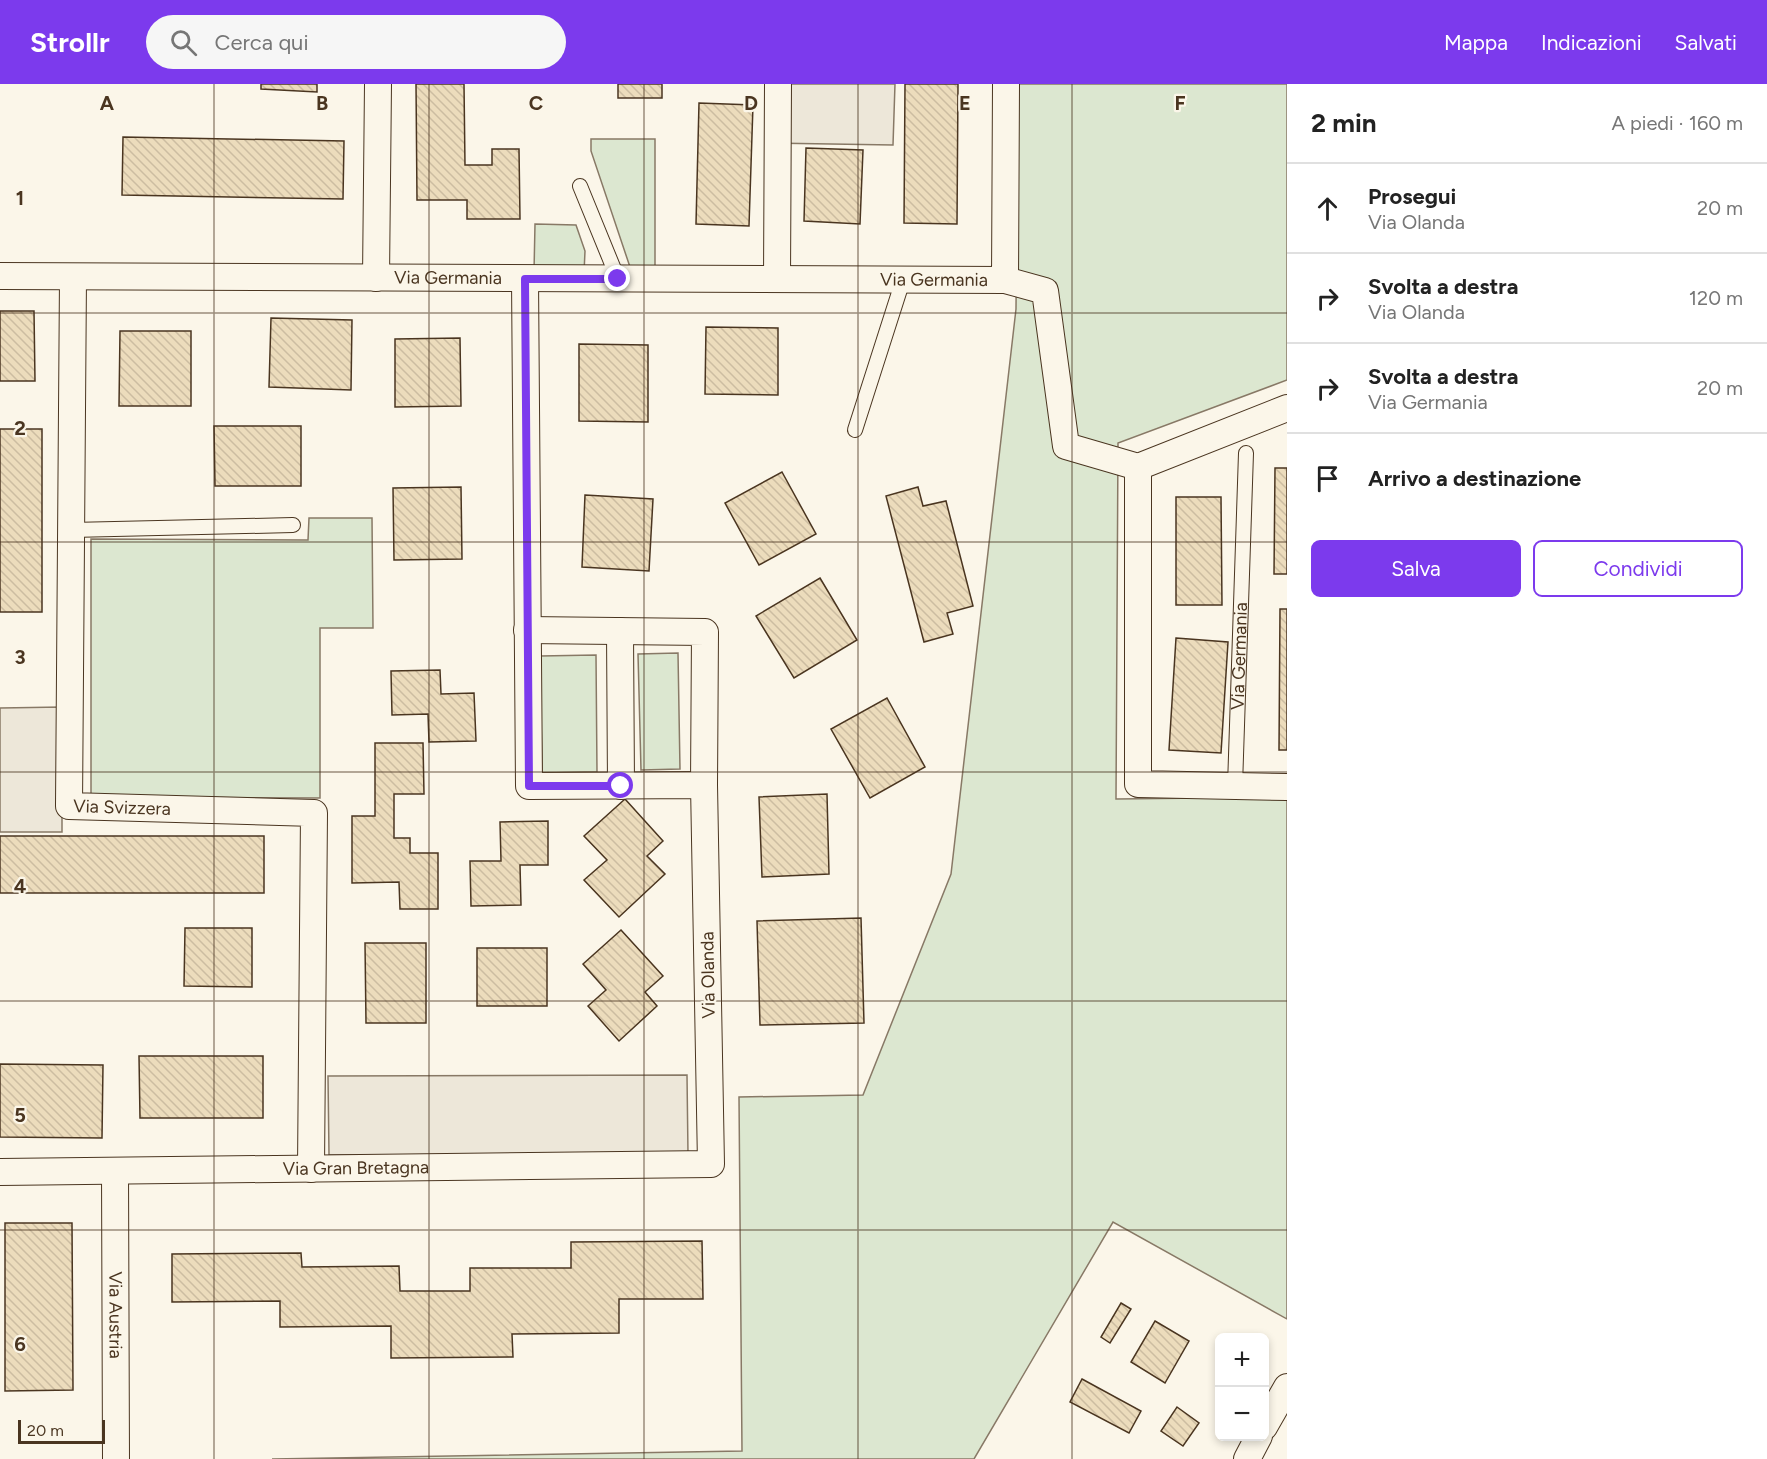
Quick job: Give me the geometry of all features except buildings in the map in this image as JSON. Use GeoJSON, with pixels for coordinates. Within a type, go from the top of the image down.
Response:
{"type":"FeatureCollection","features":[{"type":"Feature","properties":{"kind":"street"},"geometry":{"type":"LineString","coordinates":[[376,278],[378,84]]}},
{"type":"Feature","properties":{"kind":"street"},"geometry":{"type":"LineString","coordinates":[[777,279],[778,84]]}},
{"type":"Feature","properties":{"kind":"street","name":"Via Germania"},"geometry":{"type":"LineString","coordinates":[[1005,280],[1006,84]]}},
{"type":"Feature","properties":{"kind":"street","name":"Via Germania"},"geometry":{"type":"LineString","coordinates":[[0,276],[1005,280],[1046,291],[1066,446],[1138,467]]}},
{"type":"Feature","properties":{"kind":"street","name":"Via Svizzera"},"geometry":{"type":"LineString","coordinates":[[73,277],[69,806],[314,813],[311,1169]]}},
{"type":"Feature","properties":{"kind":"street"},"geometry":{"type":"LineString","coordinates":[[525,279],[529,786],[704,785]]}},
{"type":"Feature","properties":{"kind":"street"},"geometry":{"type":"LineString","coordinates":[[1287,408],[1138,467],[1138,784],[1287,787]]}},
{"type":"Feature","properties":{"kind":"street","name":"Via Olanda"},"geometry":{"type":"LineString","coordinates":[[527,630],[705,632],[704,785],[711,1164]]}},
{"type":"Feature","properties":{"kind":"street"},"geometry":{"type":"LineString","coordinates":[[620,631],[621,786]]}},
{"type":"Feature","properties":{"kind":"street","name":"Via Gran Bretagna"},"geometry":{"type":"LineString","coordinates":[[0,1172],[711,1164]]}},
{"type":"Feature","properties":{"kind":"street","name":"Via Austria"},"geometry":{"type":"LineString","coordinates":[[116,1171],[116,1459]]}},
{"type":"Feature","properties":{"kind":"street"},"geometry":{"type":"LineString","coordinates":[[1269,1418],[1287,1387]]}},
{"type":"Feature","properties":{"kind":"street"},"geometry":{"type":"LineString","coordinates":[[1247,1459],[1257,1441]]}},
{"type":"Feature","properties":{"kind":"lane"},"geometry":{"type":"LineString","coordinates":[[580,186],[618,279]]}},
{"type":"Feature","properties":{"kind":"lane"},"geometry":{"type":"LineString","coordinates":[[855,430],[903,280]]}},
{"type":"Feature","properties":{"kind":"lane","name":"Via Germania"},"geometry":{"type":"LineString","coordinates":[[1235,786],[1246,453]]}},
{"type":"Feature","properties":{"kind":"lane"},"geometry":{"type":"LineString","coordinates":[[70,530],[293,525]]}},
{"type":"Feature","properties":{"kind":"green space"},"geometry":{"type":"Polygon","coordinates":[[[1018,84],[1287,84],[1287,380],[1118,443],[1116,799],[1287,797],[1287,1319],[1113,1222],[974,1459],[272,1459],[742,1451],[739,1097],[863,1095],[951,874],[1016,309],[1018,84]]]}},
{"type":"Feature","properties":{"kind":"green space"},"geometry":{"type":"Polygon","coordinates":[[[591,139],[655,139],[655,267],[630,267],[591,151],[591,139]]]}},
{"type":"Feature","properties":{"kind":"green space"},"geometry":{"type":"Polygon","coordinates":[[[535,224],[576,225],[585,251],[584,273],[534,272],[535,224]]]}},
{"type":"Feature","properties":{"kind":"green space"},"geometry":{"type":"Polygon","coordinates":[[[309,518],[372,518],[373,628],[320,628],[320,798],[91,797],[91,539],[308,540],[309,518]]]}},
{"type":"Feature","properties":{"kind":"green space"},"geometry":{"type":"Polygon","coordinates":[[[678,653],[680,769],[641,770],[638,654],[678,653]]]}},
{"type":"Feature","properties":{"kind":"green space"},"geometry":{"type":"Polygon","coordinates":[[[596,655],[597,772],[542,773],[540,656],[596,655]]]}},
{"type":"Feature","properties":{"kind":"shaded area"},"geometry":{"type":"Polygon","coordinates":[[[770,84],[895,84],[893,145],[769,143],[770,84]]]}},
{"type":"Feature","properties":{"kind":"shaded area"},"geometry":{"type":"Polygon","coordinates":[[[62,707],[62,832],[0,832],[0,708],[62,707]]]}},
{"type":"Feature","properties":{"kind":"shaded area"},"geometry":{"type":"Polygon","coordinates":[[[687,1075],[688,1154],[329,1155],[328,1076],[687,1075]]]}},
{"type":"Feature","properties":{"kind":"route"},"geometry":{"type":"LineString","coordinates":[[618,279],[525,279],[529,786],[621,786]]}}]}
